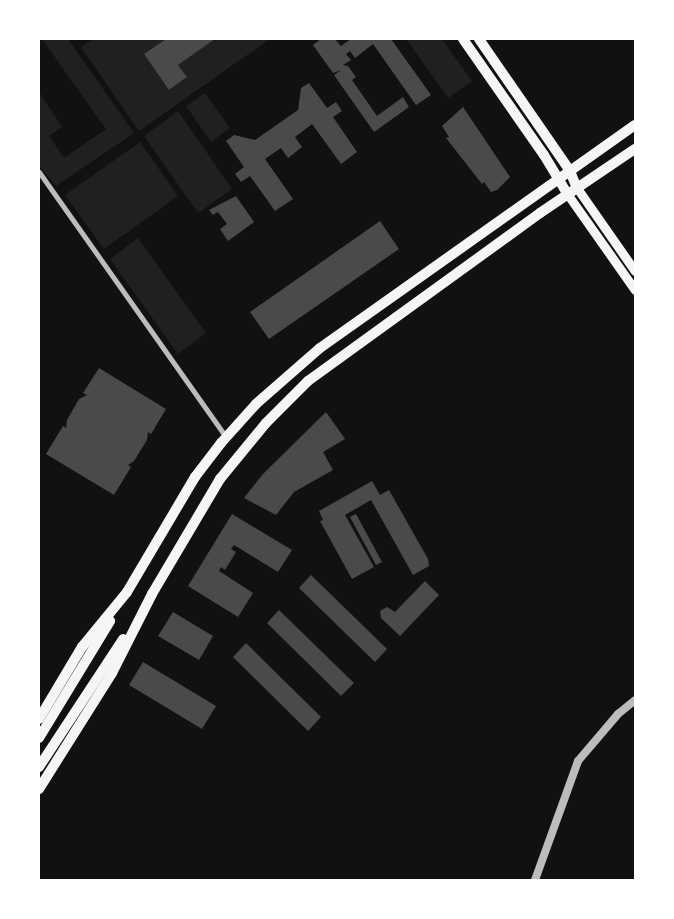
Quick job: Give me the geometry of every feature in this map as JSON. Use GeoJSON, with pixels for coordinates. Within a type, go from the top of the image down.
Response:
{"type":"FeatureCollection","features":[{"type":"Feature","properties":{"kind":"main road"},"geometry":{"type":"LineString","coordinates":[[463,39],[560,178],[568,195],[635,290]]}},
{"type":"Feature","properties":{"kind":"main road"},"geometry":{"type":"LineString","coordinates":[[479,39],[570,171],[577,188],[635,271]]}},
{"type":"Feature","properties":{"kind":"main road"},"geometry":{"type":"LineString","coordinates":[[39,738],[42,723],[127,592],[195,477],[226,437],[263,398],[320,348],[635,125]]}},
{"type":"Feature","properties":{"kind":"main road"},"geometry":{"type":"LineString","coordinates":[[39,767],[152,594],[220,479],[266,422],[308,381],[520,228],[635,149]]}},
{"type":"Feature","properties":{"kind":"main road"},"geometry":{"type":"LineString","coordinates":[[510,214],[520,228]]}},
{"type":"Feature","properties":{"kind":"main road"},"geometry":{"type":"LineString","coordinates":[[39,789],[112,672],[152,594]]}},
{"type":"Feature","properties":{"kind":"street"},"geometry":{"type":"LineString","coordinates":[[39,172],[226,437]]}},
{"type":"Feature","properties":{"kind":"street"},"geometry":{"type":"LineString","coordinates":[[535,880],[578,761],[613,719],[635,700]]}},
{"type":"Feature","properties":{"kind":"shaded area"},"geometry":{"type":"Polygon","coordinates":[[[42,39],[68,39],[134,133],[56,186],[39,166],[39,92],[62,127],[49,136],[64,158],[106,129],[42,39]]]}},
{"type":"Feature","properties":{"kind":"shaded area"},"geometry":{"type":"Polygon","coordinates":[[[93,39],[166,39],[144,54],[170,90],[187,77],[178,65],[215,39],[270,39],[139,131],[81,47],[93,39]]]}},
{"type":"Feature","properties":{"kind":"shaded area"},"geometry":{"type":"Polygon","coordinates":[[[406,39],[442,39],[472,81],[448,98],[406,39]]]}},
{"type":"Feature","properties":{"kind":"shaded area"},"geometry":{"type":"Polygon","coordinates":[[[205,93],[230,128],[211,142],[186,106],[205,93]]]}},
{"type":"Feature","properties":{"kind":"shaded area"},"geometry":{"type":"Polygon","coordinates":[[[178,111],[232,189],[198,213],[144,136],[178,111]]]}},
{"type":"Feature","properties":{"kind":"shaded area"},"geometry":{"type":"Polygon","coordinates":[[[140,142],[178,196],[104,249],[65,195],[140,142]]]}},
{"type":"Feature","properties":{"kind":"shaded area"},"geometry":{"type":"Polygon","coordinates":[[[138,238],[206,333],[178,354],[110,259],[138,238]]]}},
{"type":"Feature","properties":{"kind":"building"},"geometry":{"type":"Polygon","coordinates":[[[166,39],[215,39],[178,65],[187,77],[169,90],[144,54],[166,39]]]}},
{"type":"Feature","properties":{"kind":"building"},"geometry":{"type":"Polygon","coordinates":[[[321,39],[335,39],[341,46],[351,39],[391,39],[431,95],[416,105],[373,44],[355,58],[350,51],[346,54],[351,60],[343,65],[348,66],[356,77],[352,80],[377,116],[403,97],[409,107],[374,132],[334,75],[341,70],[333,73],[313,45],[321,39]]]}},
{"type":"Feature","properties":{"kind":"building"},"geometry":{"type":"Polygon","coordinates":[[[309,83],[327,108],[336,102],[342,111],[333,117],[357,152],[341,164],[312,124],[295,137],[302,147],[288,158],[281,148],[265,159],[293,199],[275,211],[250,176],[241,182],[235,174],[244,167],[226,141],[234,135],[255,140],[298,110],[301,88],[309,83]]]}},
{"type":"Feature","properties":{"kind":"building"},"geometry":{"type":"Polygon","coordinates":[[[463,107],[510,177],[497,190],[491,192],[484,182],[482,184],[446,138],[449,137],[442,126],[463,107]]]}},
{"type":"Feature","properties":{"kind":"building"},"geometry":{"type":"Polygon","coordinates":[[[236,196],[254,222],[228,241],[220,229],[227,224],[218,212],[213,215],[209,210],[236,196]]]}},
{"type":"Feature","properties":{"kind":"building"},"geometry":{"type":"Polygon","coordinates":[[[380,221],[399,249],[269,339],[250,312],[380,221]]]}},
{"type":"Feature","properties":{"kind":"building"},"geometry":{"type":"Polygon","coordinates":[[[99,368],[166,409],[151,434],[148,432],[147,440],[134,461],[128,465],[131,467],[114,495],[46,454],[63,426],[66,428],[67,420],[79,399],[87,395],[83,393],[99,368]]]}},
{"type":"Feature","properties":{"kind":"building"},"geometry":{"type":"Polygon","coordinates":[[[326,412],[345,439],[323,452],[333,470],[294,492],[276,515],[244,498],[263,474],[326,412]]]}},
{"type":"Feature","properties":{"kind":"building"},"geometry":{"type":"Polygon","coordinates":[[[372,481],[380,495],[389,490],[428,559],[429,566],[413,575],[371,500],[345,515],[374,567],[352,579],[320,521],[323,520],[319,511],[372,481]]]}},
{"type":"Feature","properties":{"kind":"building"},"geometry":{"type":"Polygon","coordinates":[[[232,514],[292,550],[278,572],[234,545],[231,549],[236,552],[225,570],[221,567],[219,571],[253,593],[238,617],[188,586],[232,514]]]}},
{"type":"Feature","properties":{"kind":"building"},"geometry":{"type":"Polygon","coordinates":[[[356,514],[382,562],[376,565],[350,517],[356,514]]]}},
{"type":"Feature","properties":{"kind":"building"},"geometry":{"type":"Polygon","coordinates":[[[311,575],[387,649],[375,662],[299,588],[311,575]]]}},
{"type":"Feature","properties":{"kind":"building"},"geometry":{"type":"Polygon","coordinates":[[[425,581],[439,595],[400,636],[381,618],[380,611],[387,607],[395,612],[425,581]]]}},
{"type":"Feature","properties":{"kind":"building"},"geometry":{"type":"Polygon","coordinates":[[[279,610],[354,683],[341,696],[267,623],[279,610]]]}},
{"type":"Feature","properties":{"kind":"building"},"geometry":{"type":"Polygon","coordinates":[[[173,612],[213,636],[199,660],[158,636],[173,612]]]}},
{"type":"Feature","properties":{"kind":"building"},"geometry":{"type":"Polygon","coordinates":[[[246,643],[321,717],[308,731],[233,657],[246,643]]]}},
{"type":"Feature","properties":{"kind":"building"},"geometry":{"type":"Polygon","coordinates":[[[143,662],[216,706],[202,729],[129,685],[143,662]]]}}]}
